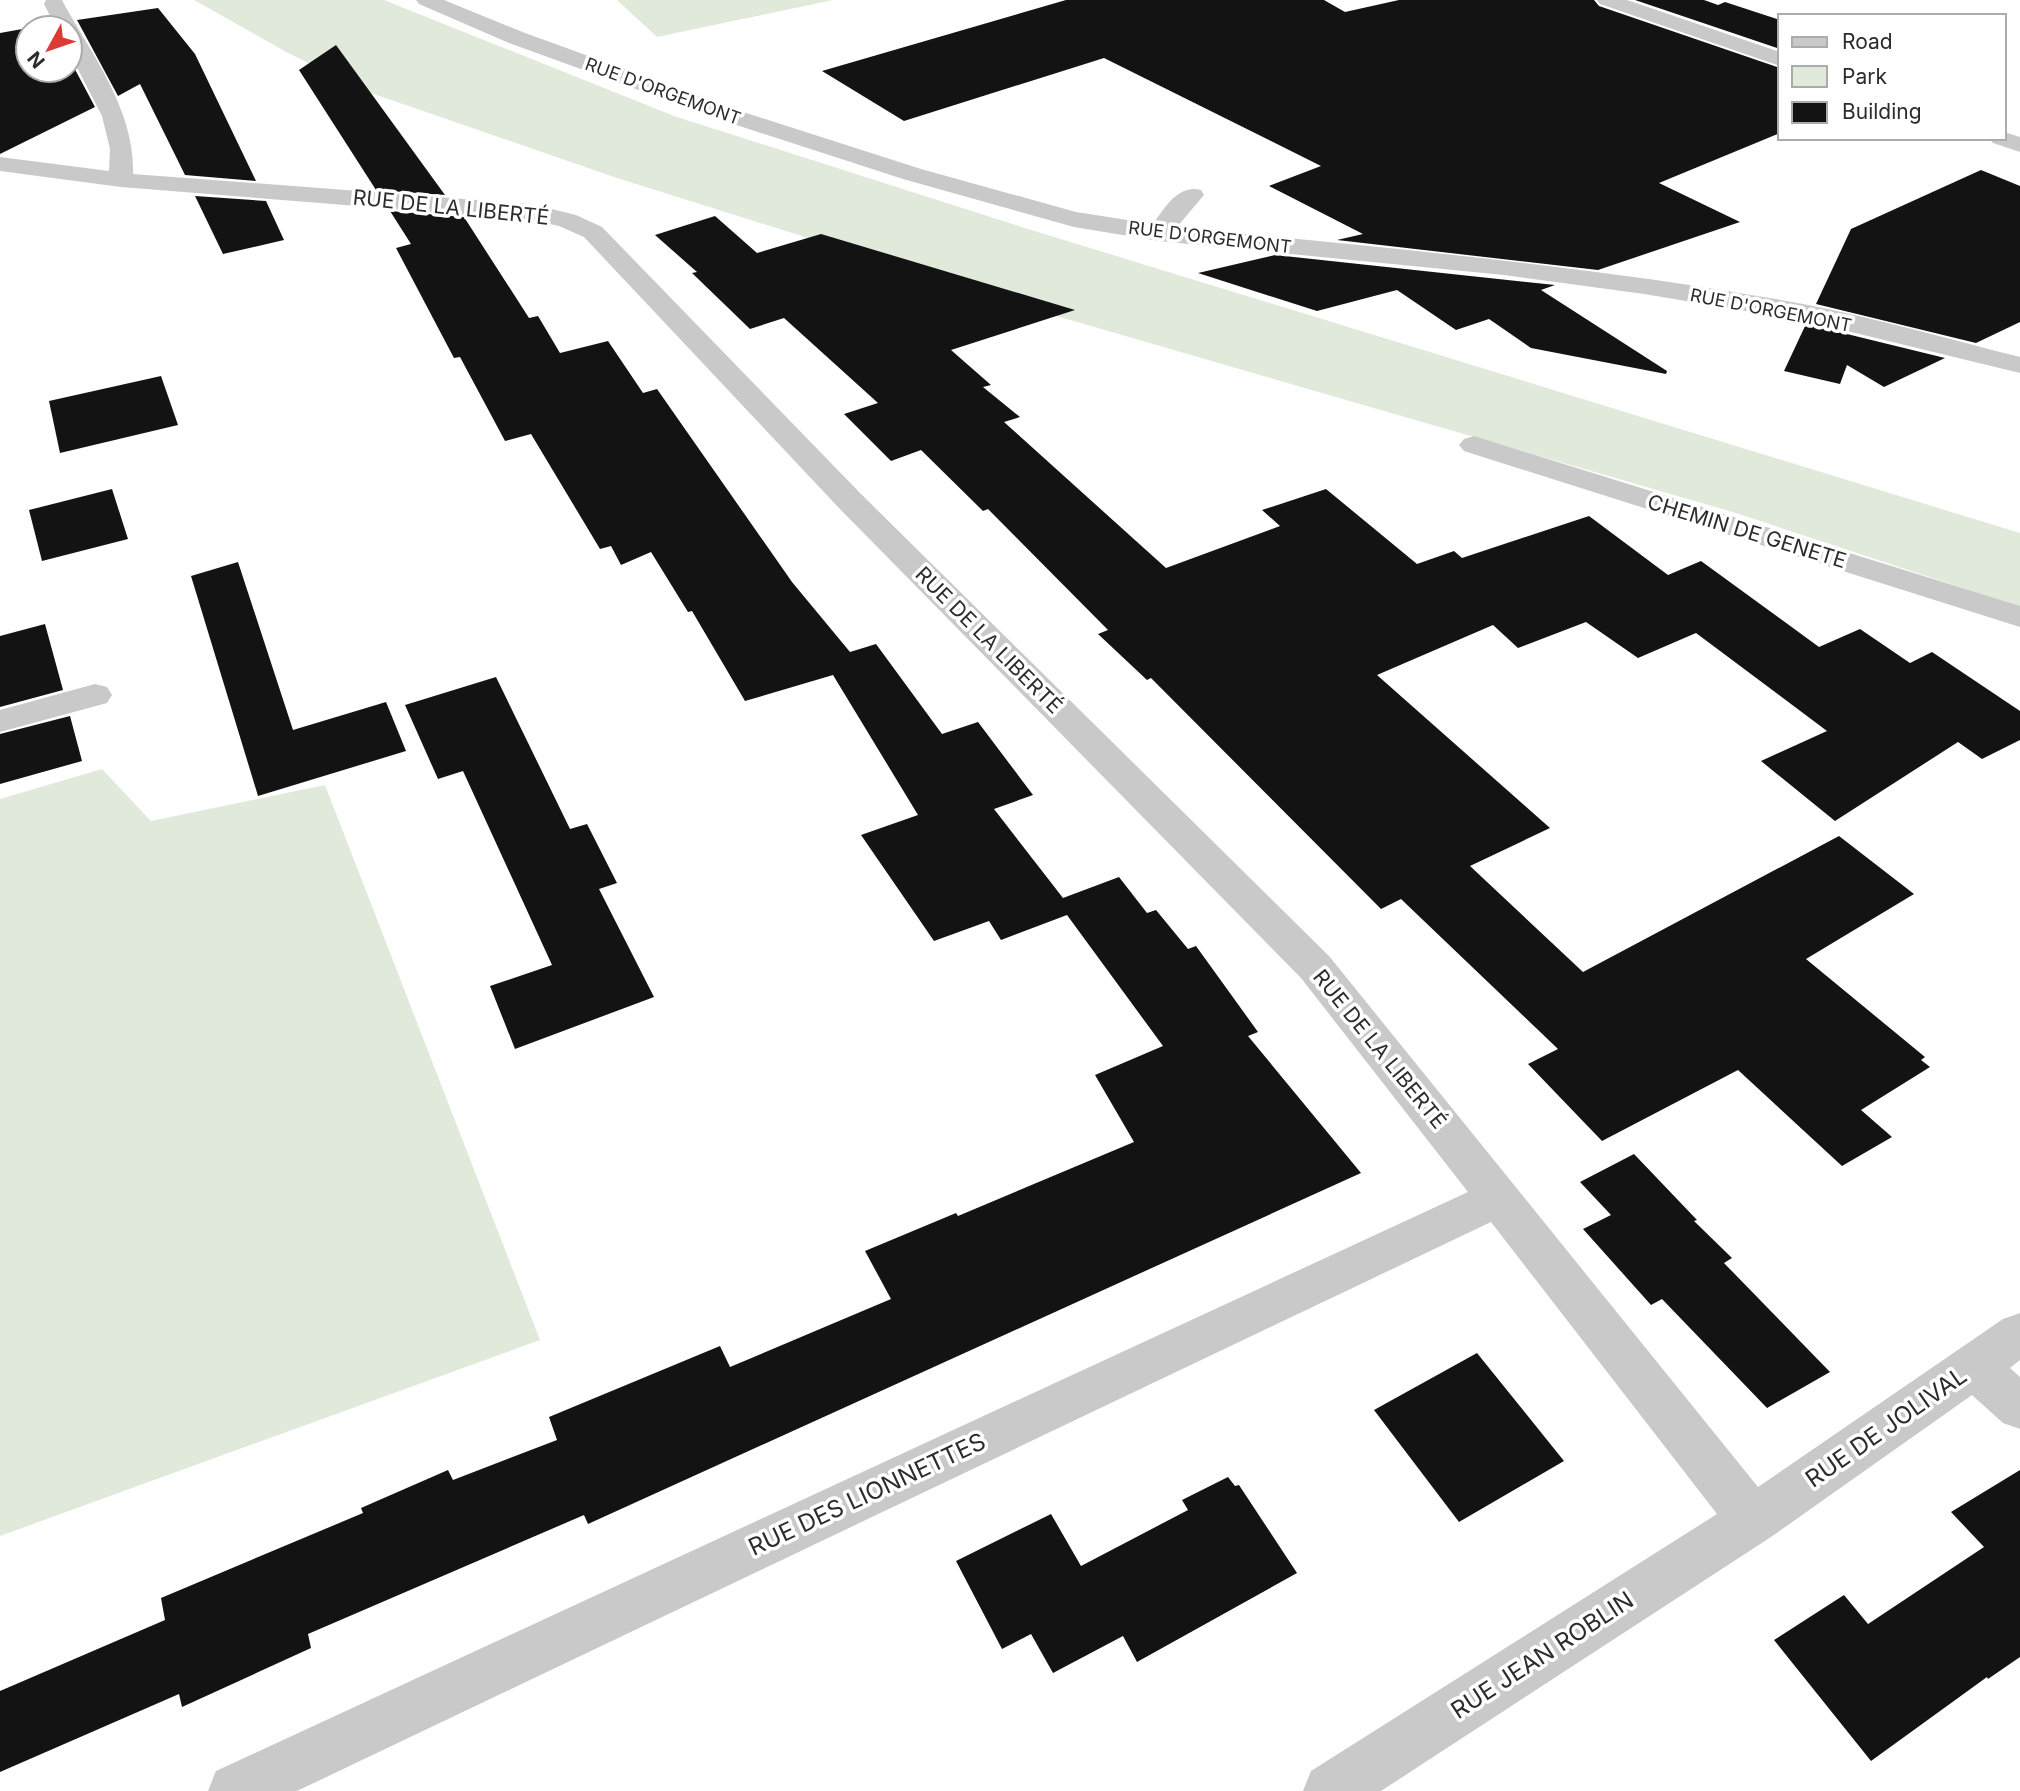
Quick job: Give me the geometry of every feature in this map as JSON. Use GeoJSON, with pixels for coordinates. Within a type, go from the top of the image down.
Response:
{"type":"FeatureCollection","features":[{"type":"Feature","properties":{"kind":"street","name":"RUE D'ORGEMONT"},"geometry":{"type":"LineString","coordinates":[[426,0],[517,38],[735,117],[912,174],[1074,219],[1159,233],[1479,264],[1644,286],[1806,313],[2020,365]]}},
{"type":"Feature","properties":{"kind":"street"},"geometry":{"type":"LineString","coordinates":[[1607,0],[1778,58]]}},
{"type":"Feature","properties":{"kind":"street"},"geometry":{"type":"LineString","coordinates":[[54,4],[59,14]]}},
{"type":"Feature","properties":{"kind":"street"},"geometry":{"type":"LineString","coordinates":[[84,60],[114,116],[122,149],[121,180]]}},
{"type":"Feature","properties":{"kind":"street","name":"RUE DE LA LIBERTÉ"},"geometry":{"type":"LineString","coordinates":[[0,164],[121,180],[531,212],[567,220],[593,232],[860,510],[1315,967],[1753,1520]]}},
{"type":"Feature","properties":{"kind":"street"},"geometry":{"type":"LineString","coordinates":[[1159,233],[1192,195]]}},
{"type":"Feature","properties":{"kind":"street","name":"CHEMIN DE GENETE"},"geometry":{"type":"LineString","coordinates":[[1474,445],[2020,617]]}},
{"type":"Feature","properties":{"kind":"street"},"geometry":{"type":"LineString","coordinates":[[0,721],[95,695]]}},
{"type":"Feature","properties":{"kind":"street","name":"RUE DES LIONNETTES"},"geometry":{"type":"LineString","coordinates":[[236,1791],[299,1777],[1499,1198]]}},
{"type":"Feature","properties":{"kind":"street","name":"RUE DE JOLIVAL"},"geometry":{"type":"LineString","coordinates":[[1753,1520],[2020,1334]]}},
{"type":"Feature","properties":{"kind":"street"},"geometry":{"type":"LineString","coordinates":[[1973,1366],[2020,1408]]}},
{"type":"Feature","properties":{"kind":"street","name":"RUE JEAN ROBLIN"},"geometry":{"type":"LineString","coordinates":[[1331,1791],[1753,1520]]}},
{"type":"Feature","properties":{"kind":"green space"},"geometry":{"type":"Polygon","coordinates":[[[194,0],[384,0],[674,116],[1025,228],[2020,533],[2020,607],[1736,513],[1053,315],[614,177],[371,93],[288,53],[194,0]]]}},
{"type":"Feature","properties":{"kind":"green space"},"geometry":{"type":"Polygon","coordinates":[[[617,0],[833,0],[657,37],[617,0]]]}},
{"type":"Feature","properties":{"kind":"green space"},"geometry":{"type":"Polygon","coordinates":[[[102,769],[151,821],[325,785],[540,1340],[0,1536],[0,799],[102,769]]]}},
{"type":"Feature","properties":{"kind":"building"},"geometry":{"type":"Polygon","coordinates":[[[1066,0],[1324,0],[1345,12],[1399,0],[1594,0],[1599,6],[1778,67],[1778,134],[1659,183],[1740,222],[1598,270],[1337,240],[1363,234],[1269,186],[1321,166],[1104,58],[904,121],[822,71],[1066,0]]]}},
{"type":"Feature","properties":{"kind":"building"},"geometry":{"type":"Polygon","coordinates":[[[1635,0],[1704,0],[1718,5],[1725,2],[1778,19],[1778,48],[1635,0]]]}},
{"type":"Feature","properties":{"kind":"building"},"geometry":{"type":"Polygon","coordinates":[[[158,8],[195,54],[256,181],[185,175],[140,84],[118,96],[84,33],[84,19],[158,8]]]}},
{"type":"Feature","properties":{"kind":"building"},"geometry":{"type":"Polygon","coordinates":[[[14,30],[14,84],[83,84],[95,107],[0,154],[0,33],[14,30]]]}},
{"type":"Feature","properties":{"kind":"building"},"geometry":{"type":"Polygon","coordinates":[[[336,45],[445,195],[376,190],[299,70],[336,45]]]}},
{"type":"Feature","properties":{"kind":"building"},"geometry":{"type":"Polygon","coordinates":[[[1981,170],[2020,186],[2020,322],[1976,343],[1816,304],[1851,229],[1981,170]]]}},
{"type":"Feature","properties":{"kind":"building"},"geometry":{"type":"Polygon","coordinates":[[[195,196],[266,201],[284,240],[223,254],[195,196]]]}},
{"type":"Feature","properties":{"kind":"building"},"geometry":{"type":"Polygon","coordinates":[[[390,211],[464,217],[529,318],[538,316],[560,353],[608,341],[643,393],[657,389],[792,582],[850,652],[876,644],[942,734],[978,722],[1033,795],[994,809],[1063,898],[1119,877],[1147,913],[1156,910],[1188,949],[1196,946],[1258,1032],[1248,1036],[1361,1173],[588,1524],[584,1515],[308,1634],[311,1648],[182,1707],[179,1694],[0,1772],[0,1691],[165,1620],[161,1598],[363,1513],[361,1508],[448,1470],[453,1480],[557,1440],[549,1417],[720,1346],[730,1367],[891,1299],[865,1251],[956,1213],[958,1216],[1134,1142],[1095,1075],[1163,1046],[1067,915],[1001,940],[989,921],[934,941],[861,835],[918,815],[833,675],[745,701],[692,611],[688,612],[651,552],[621,565],[611,546],[600,549],[531,434],[505,441],[460,357],[454,358],[396,248],[411,244],[390,211]]]}},
{"type":"Feature","properties":{"kind":"building"},"geometry":{"type":"Polygon","coordinates":[[[715,216],[757,253],[821,234],[1075,310],[951,350],[991,385],[983,387],[1020,417],[1004,422],[1166,568],[1280,526],[1262,510],[1326,489],[1417,564],[1454,551],[1462,558],[1589,516],[1668,575],[1701,561],[1819,647],[1860,629],[1910,663],[1932,652],[2020,711],[2020,740],[1982,759],[1958,742],[1835,821],[1761,761],[1827,731],[1696,633],[1638,658],[1586,622],[1518,648],[1493,625],[1377,675],[1550,828],[1470,866],[1583,972],[1839,836],[1914,894],[1806,959],[1925,1057],[1921,1060],[1930,1067],[1861,1110],[1892,1137],[1842,1166],[1738,1070],[1602,1141],[1528,1064],[1558,1049],[1401,899],[1381,909],[1151,678],[1147,680],[1098,634],[1108,630],[988,509],[983,511],[921,450],[891,461],[844,414],[878,403],[784,318],[750,329],[692,273],[697,272],[655,235],[715,216]]]}},
{"type":"Feature","properties":{"kind":"building"},"geometry":{"type":"Polygon","coordinates":[[[1275,255],[1555,285],[1541,290],[1667,371],[1666,374],[1531,348],[1489,319],[1456,330],[1397,290],[1317,311],[1198,273],[1275,255]]]}},
{"type":"Feature","properties":{"kind":"building"},"geometry":{"type":"Polygon","coordinates":[[[1806,324],[1945,358],[1884,387],[1847,365],[1840,384],[1784,371],[1806,324]]]}},
{"type":"Feature","properties":{"kind":"building"},"geometry":{"type":"Polygon","coordinates":[[[161,376],[178,425],[60,453],[49,401],[161,376]]]}},
{"type":"Feature","properties":{"kind":"building"},"geometry":{"type":"Polygon","coordinates":[[[112,489],[128,539],[42,561],[29,510],[112,489]]]}},
{"type":"Feature","properties":{"kind":"building"},"geometry":{"type":"Polygon","coordinates":[[[238,562],[293,730],[386,702],[406,751],[258,796],[191,576],[238,562]]]}},
{"type":"Feature","properties":{"kind":"building"},"geometry":{"type":"Polygon","coordinates":[[[45,624],[63,690],[0,707],[0,636],[45,624]]]}},
{"type":"Feature","properties":{"kind":"building"},"geometry":{"type":"Polygon","coordinates":[[[496,677],[570,829],[587,824],[617,883],[599,889],[654,997],[515,1049],[490,986],[552,965],[463,771],[438,779],[405,705],[496,677]]]}},
{"type":"Feature","properties":{"kind":"building"},"geometry":{"type":"Polygon","coordinates":[[[70,716],[82,761],[0,784],[0,734],[70,716]]]}},
{"type":"Feature","properties":{"kind":"building"},"geometry":{"type":"Polygon","coordinates":[[[1634,1154],[1697,1220],[1694,1221],[1732,1258],[1724,1263],[1830,1372],[1767,1408],[1662,1299],[1651,1305],[1583,1229],[1611,1215],[1580,1182],[1634,1154]]]}},
{"type":"Feature","properties":{"kind":"building"},"geometry":{"type":"Polygon","coordinates":[[[1477,1353],[1564,1461],[1459,1522],[1374,1410],[1477,1353]]]}},
{"type":"Feature","properties":{"kind":"building"},"geometry":{"type":"Polygon","coordinates":[[[2020,1470],[2020,1657],[1988,1679],[1987,1677],[1871,1761],[1774,1640],[1844,1595],[1868,1624],[1984,1547],[1951,1512],[2020,1470]]]}},
{"type":"Feature","properties":{"kind":"building"},"geometry":{"type":"Polygon","coordinates":[[[1228,1477],[1235,1486],[1239,1485],[1297,1573],[1137,1662],[1123,1636],[1053,1673],[1031,1634],[1002,1649],[956,1561],[1051,1514],[1081,1566],[1188,1510],[1182,1500],[1228,1477]]]}}]}
